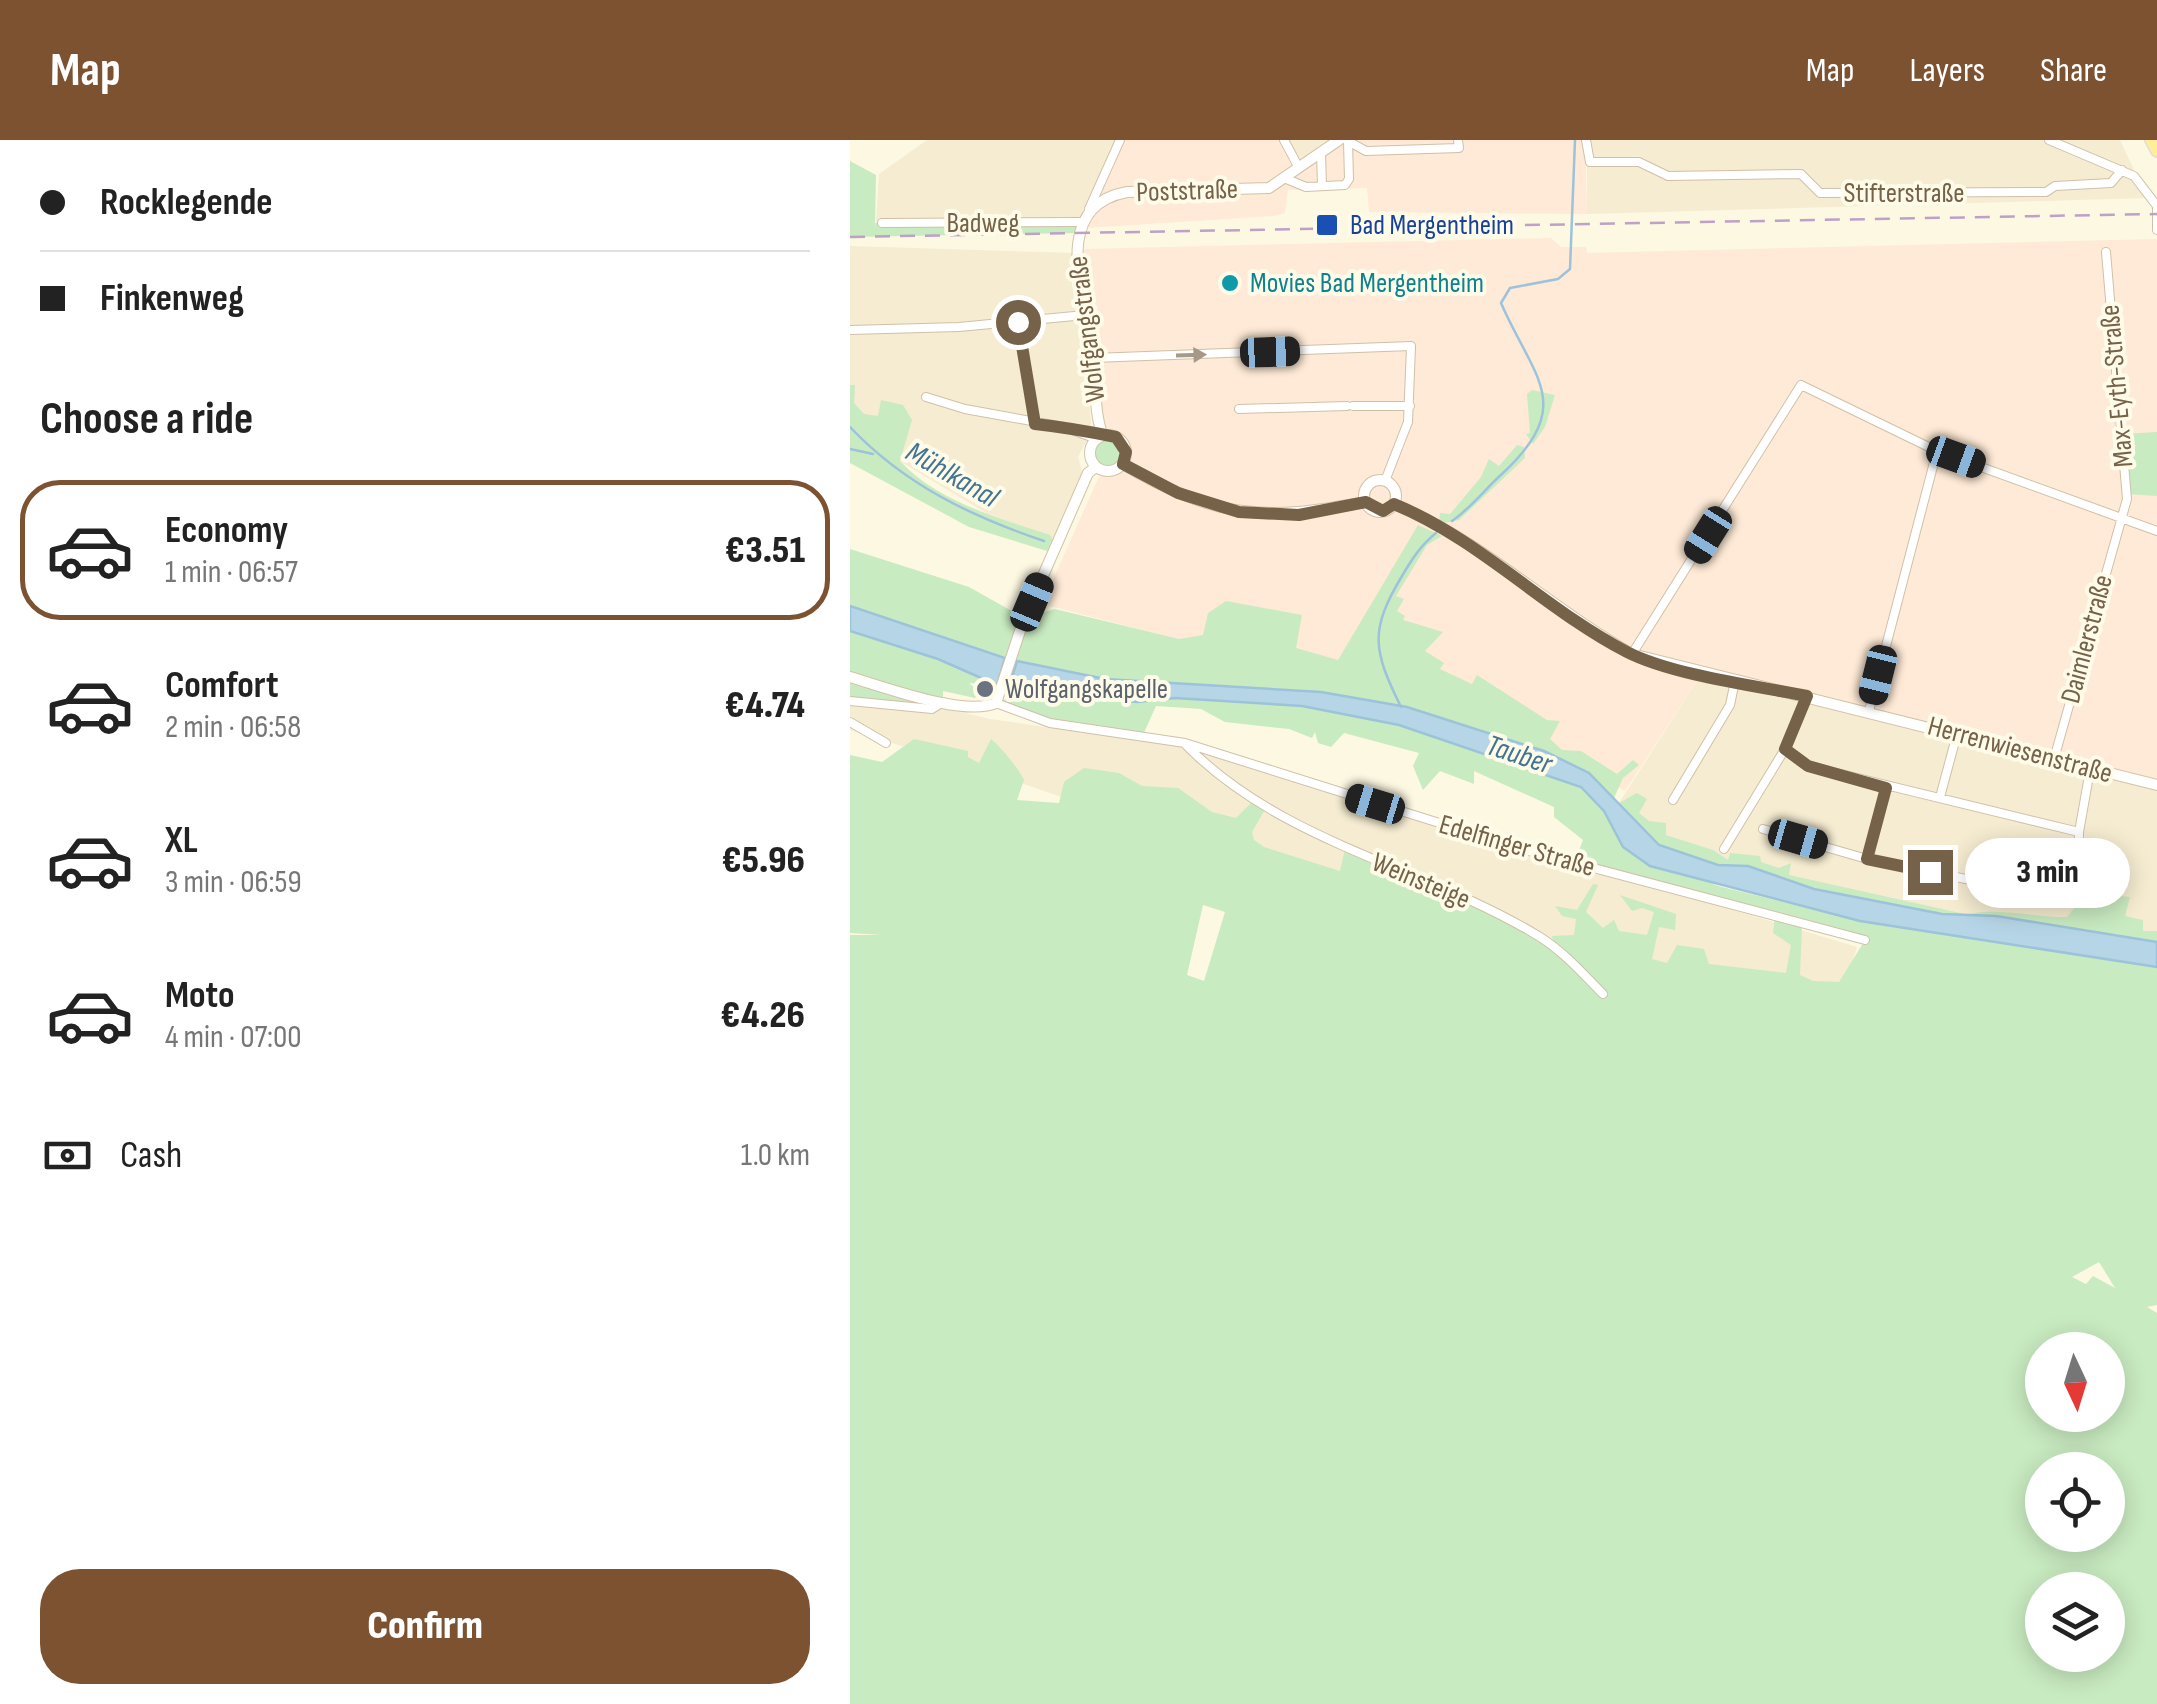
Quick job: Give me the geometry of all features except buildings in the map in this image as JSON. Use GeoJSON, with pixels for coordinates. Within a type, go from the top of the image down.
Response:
{"type":"FeatureCollection","features":[{"type":"Feature","properties":{"kind":"main road"},"geometry":{"type":"LineString","coordinates":[[2151,140],[2157,151]]}},
{"type":"Feature","properties":{"kind":"street"},"geometry":{"type":"LineString","coordinates":[[1083,222],[1120,140]]}},
{"type":"Feature","properties":{"kind":"street"},"geometry":{"type":"LineString","coordinates":[[1284,140],[1299,168]]}},
{"type":"Feature","properties":{"kind":"street","name":"Stifterstraße"},"geometry":{"type":"LineString","coordinates":[[1586,140],[1590,162],[1639,162],[1668,176],[1800,174],[1820,193],[2046,192],[2054,186],[2111,183],[2122,170]]}},
{"type":"Feature","properties":{"kind":"street"},"geometry":{"type":"LineString","coordinates":[[2049,140],[2122,170],[2152,195],[2156,230]]}},
{"type":"Feature","properties":{"kind":"street"},"geometry":{"type":"LineString","coordinates":[[1284,178],[1294,184],[1348,183],[1344,141],[1366,151],[1459,144]]}},
{"type":"Feature","properties":{"kind":"street","name":"Poststraße"},"geometry":{"type":"LineString","coordinates":[[1089,209],[1110,195],[1127,192],[1268,188],[1344,141]]}},
{"type":"Feature","properties":{"kind":"street"},"geometry":{"type":"LineString","coordinates":[[1321,153],[1322,186]]}},
{"type":"Feature","properties":{"kind":"street","name":"Badweg"},"geometry":{"type":"LineString","coordinates":[[882,223],[1083,222]]}},
{"type":"Feature","properties":{"kind":"street","name":"Wolfgangstraße"},"geometry":{"type":"LineString","coordinates":[[997,700],[1024,618],[1088,473],[1096,467],[1090,455],[1100,437],[1094,358],[1077,264],[1083,222]]}},
{"type":"Feature","properties":{"kind":"street","name":"Max-Eyth-Straße"},"geometry":{"type":"LineString","coordinates":[[2106,252],[2127,499],[2120,519]]}},
{"type":"Feature","properties":{"kind":"street"},"geometry":{"type":"LineString","coordinates":[[850,330],[1086,315]]}},
{"type":"Feature","properties":{"kind":"street"},"geometry":{"type":"LineString","coordinates":[[1018,322],[1035,424]]}},
{"type":"Feature","properties":{"kind":"street"},"geometry":{"type":"LineString","coordinates":[[1094,358],[1411,346],[1410,406],[1385,480]]}},
{"type":"Feature","properties":{"kind":"street","name":"Max-Eyth-Straße"},"geometry":{"type":"LineString","coordinates":[[1632,654],[1801,385],[1938,450],[2157,530]]}},
{"type":"Feature","properties":{"kind":"street"},"geometry":{"type":"LineString","coordinates":[[926,397],[1100,437]]}},
{"type":"Feature","properties":{"kind":"street"},"geometry":{"type":"LineString","coordinates":[[1239,409],[1410,406]]}},
{"type":"Feature","properties":{"kind":"street","name":"Wolfgangstraße"},"geometry":{"type":"LineString","coordinates":[[1100,437],[1116,437],[1124,446],[1123,464]]}},
{"type":"Feature","properties":{"kind":"street"},"geometry":{"type":"LineString","coordinates":[[1869,711],[1938,450]]}},
{"type":"Feature","properties":{"kind":"street"},"geometry":{"type":"LineString","coordinates":[[1096,467],[1111,472],[1123,464]]}},
{"type":"Feature","properties":{"kind":"street","name":"Herrenwiesenstraße"},"geometry":{"type":"LineString","coordinates":[[1123,464],[1185,496],[1239,512],[1299,515],[1366,502],[1378,511],[1394,504],[1472,544],[1581,624],[1632,654],[1958,732],[2157,785]]}},
{"type":"Feature","properties":{"kind":"street"},"geometry":{"type":"LineString","coordinates":[[1366,502],[1368,486],[1385,480]]}},
{"type":"Feature","properties":{"kind":"street"},"geometry":{"type":"LineString","coordinates":[[1385,480],[1396,492],[1394,504]]}},
{"type":"Feature","properties":{"kind":"street","name":"Daimlerstraße"},"geometry":{"type":"LineString","coordinates":[[2054,759],[2120,519]]}},
{"type":"Feature","properties":{"kind":"street"},"geometry":{"type":"LineString","coordinates":[[850,677],[943,702],[985,708],[997,700]]}},
{"type":"Feature","properties":{"kind":"street"},"geometry":{"type":"LineString","coordinates":[[1673,800],[1730,706],[1735,681]]}},
{"type":"Feature","properties":{"kind":"street"},"geometry":{"type":"LineString","coordinates":[[1724,848],[1785,749],[1807,696]]}},
{"type":"Feature","properties":{"kind":"street"},"geometry":{"type":"LineString","coordinates":[[850,700],[932,709],[943,702]]}},
{"type":"Feature","properties":{"kind":"street","name":"Edelfinger Straße"},"geometry":{"type":"LineString","coordinates":[[997,700],[1050,723],[1185,744],[1522,849],[1865,940]]}},
{"type":"Feature","properties":{"kind":"street"},"geometry":{"type":"LineString","coordinates":[[850,722],[886,742]]}},
{"type":"Feature","properties":{"kind":"street"},"geometry":{"type":"LineString","coordinates":[[1940,797],[1958,732]]}},
{"type":"Feature","properties":{"kind":"street","name":"Weinsteige"},"geometry":{"type":"LineString","coordinates":[[1185,744],[1238,790],[1314,833],[1360,855],[1414,873],[1539,936],[1602,994]]}},
{"type":"Feature","properties":{"kind":"street"},"geometry":{"type":"LineString","coordinates":[[1785,749],[1808,766],[1886,788],[1940,797],[2080,832]]}},
{"type":"Feature","properties":{"kind":"street"},"geometry":{"type":"LineString","coordinates":[[1763,828],[1867,859],[2024,891],[2078,891],[2080,832],[2090,770]]}},
{"type":"Feature","properties":{"kind":"street"},"geometry":{"type":"LineString","coordinates":[[1867,859],[1886,788]]}},
{"type":"Feature","properties":{"kind":"shaded area"},"geometry":{"type":"Polygon","coordinates":[[[927,140],[1117,140],[1081,220],[876,222],[879,174],[927,140]]]}},
{"type":"Feature","properties":{"kind":"shaded area"},"geometry":{"type":"Polygon","coordinates":[[[1124,140],[1284,140],[1299,168],[1339,140],[1585,140],[1587,214],[1369,212],[1367,188],[1288,190],[1285,213],[1273,216],[1086,228],[1124,140]]]}},
{"type":"Feature","properties":{"kind":"shaded area"},"geometry":{"type":"Polygon","coordinates":[[[1284,140],[1339,140],[1299,168],[1284,140]]]}},
{"type":"Feature","properties":{"kind":"shaded area"},"geometry":{"type":"Polygon","coordinates":[[[1587,140],[2120,140],[2147,198],[1587,214],[1587,140]]]}},
{"type":"Feature","properties":{"kind":"shaded area"},"geometry":{"type":"Polygon","coordinates":[[[1551,238],[1561,247],[1586,247],[1587,253],[2157,239],[2157,785],[1702,673],[1625,791],[1382,662],[1339,667],[1200,645],[1042,604],[1099,477],[1127,466],[1124,443],[1112,435],[1100,435],[1082,278],[1084,249],[1551,238]]]}},
{"type":"Feature","properties":{"kind":"shaded area"},"geometry":{"type":"Polygon","coordinates":[[[850,246],[1072,253],[1092,430],[1078,457],[1084,478],[1055,540],[986,513],[850,431],[850,246]]]}},
{"type":"Feature","properties":{"kind":"shaded area"},"geometry":{"type":"Polygon","coordinates":[[[1702,673],[2157,785],[2157,936],[1996,916],[1942,914],[1659,845],[1619,803],[1702,673]]]}},
{"type":"Feature","properties":{"kind":"shaded area"},"geometry":{"type":"Polygon","coordinates":[[[850,686],[990,719],[1192,748],[1857,947],[1842,993],[1582,953],[1210,848],[850,730],[850,686]]]}},
{"type":"Feature","properties":{"kind":"green space"},"geometry":{"type":"Polygon","coordinates":[[[850,161],[876,175],[875,223],[1083,222],[1080,233],[850,237],[850,161]]]}},
{"type":"Feature","properties":{"kind":"green space"},"geometry":{"type":"Polygon","coordinates":[[[850,385],[855,385],[854,403],[864,414],[878,416],[881,400],[903,405],[912,420],[900,461],[915,475],[970,507],[1050,535],[1053,540],[1047,551],[969,527],[850,463],[850,385]]]}},
{"type":"Feature","properties":{"kind":"green space"},"geometry":{"type":"Polygon","coordinates":[[[1532,390],[1555,395],[1545,427],[1533,444],[1526,434],[1530,433],[1527,394],[1532,390]]]}},
{"type":"Feature","properties":{"kind":"green space"},"geometry":{"type":"Polygon","coordinates":[[[2157,432],[2157,496],[2127,494],[2122,434],[2157,432]]]}},
{"type":"Feature","properties":{"kind":"green space"},"geometry":{"type":"Polygon","coordinates":[[[1108,435],[1121,440],[1126,453],[1121,466],[1108,471],[1095,466],[1090,453],[1095,440],[1108,435]]]}},
{"type":"Feature","properties":{"kind":"green space"},"geometry":{"type":"Polygon","coordinates":[[[1517,445],[1524,447],[1525,458],[1459,520],[1439,524],[1440,513],[1450,514],[1481,477],[1489,459],[1499,466],[1517,445]]]}},
{"type":"Feature","properties":{"kind":"green space"},"geometry":{"type":"Polygon","coordinates":[[[1418,525],[1442,536],[1427,545],[1396,596],[1404,599],[1397,611],[1405,616],[1403,620],[1443,632],[1425,651],[1444,663],[1440,669],[1472,684],[1477,675],[1547,720],[1560,721],[1550,739],[1562,750],[1581,751],[1617,774],[1633,760],[1639,765],[1623,778],[1614,798],[1589,773],[1407,707],[1321,692],[1105,679],[1005,658],[850,606],[850,549],[969,587],[1024,618],[1055,609],[1179,639],[1203,635],[1208,613],[1226,601],[1302,615],[1296,648],[1338,660],[1418,525]]]}},
{"type":"Feature","properties":{"kind":"green space"},"geometry":{"type":"Polygon","coordinates":[[[850,631],[938,659],[997,685],[969,683],[980,692],[975,698],[943,691],[943,702],[932,709],[850,701],[850,631]]]}},
{"type":"Feature","properties":{"kind":"green space"},"geometry":{"type":"Polygon","coordinates":[[[1009,688],[1137,702],[1175,698],[1302,706],[1399,725],[1581,787],[1604,811],[1623,847],[1718,886],[1860,921],[2157,967],[2157,1305],[2147,1307],[2157,1313],[2157,1704],[850,1704],[850,935],[881,935],[850,933],[850,755],[882,762],[914,739],[968,751],[968,757],[979,763],[991,739],[1024,780],[1017,800],[1059,803],[1064,782],[1084,768],[1119,773],[1142,786],[1178,788],[1212,812],[1236,818],[1255,799],[1267,806],[1252,832],[1254,840],[1264,847],[1340,871],[1345,849],[1415,873],[1554,945],[1552,936],[1574,935],[1576,919],[1562,916],[1555,906],[1577,910],[1593,884],[1598,885],[1586,912],[1603,928],[1614,920],[1619,931],[1647,935],[1654,912],[1642,908],[1632,911],[1620,895],[1676,914],[1675,930],[1659,927],[1652,959],[1667,963],[1677,945],[1704,949],[1709,964],[1786,973],[1791,945],[1773,933],[1775,917],[1574,863],[1583,840],[1554,817],[1554,807],[1474,771],[1474,784],[1440,771],[1423,790],[1413,766],[1419,753],[1344,733],[1331,747],[1318,743],[1315,732],[1312,738],[1289,729],[1225,722],[1201,709],[1156,706],[1142,737],[1050,723],[996,703],[998,697],[1005,700],[1009,688]],[[1203,905],[1187,975],[1204,981],[1225,912],[1203,905]],[[1802,924],[1800,975],[1813,981],[1839,982],[1865,940],[1802,924]],[[2099,1262],[2072,1277],[2086,1284],[2093,1276],[2115,1288],[2099,1262]]]}},
{"type":"Feature","properties":{"kind":"green space"},"geometry":{"type":"Polygon","coordinates":[[[1637,793],[1647,799],[1639,813],[1649,821],[1666,823],[1666,835],[1713,850],[1728,860],[1730,853],[1760,856],[1761,862],[1779,868],[1791,863],[1789,875],[1969,915],[1988,912],[2067,917],[2079,902],[2080,892],[2130,897],[2125,916],[2143,920],[2143,931],[2157,931],[2157,942],[1995,916],[1942,914],[1814,889],[1748,866],[1718,865],[1659,845],[1619,803],[1637,793]]]}},
{"type":"Feature","properties":{"kind":"water"},"geometry":{"type":"Polygon","coordinates":[[[850,606],[1005,658],[997,685],[938,659],[850,631],[850,606]]]}},
{"type":"Feature","properties":{"kind":"water","name":"Tauber"},"geometry":{"type":"Polygon","coordinates":[[[1017,661],[1105,679],[1321,692],[1407,707],[1544,751],[1589,773],[1659,845],[1718,865],[1748,866],[1814,889],[1942,914],[1996,916],[2157,942],[2157,967],[1860,921],[1650,866],[1623,847],[1604,811],[1581,787],[1399,725],[1302,706],[1175,698],[1137,702],[1009,688],[1017,661]]]}},
{"type":"Feature","properties":{"kind":"waterway"},"geometry":{"type":"LineString","coordinates":[[1452,521],[1503,473],[1538,428],[1542,391],[1501,303],[1510,288],[1558,279],[1570,269],[1575,140]]}},
{"type":"Feature","properties":{"kind":"waterway","name":"Mühlkanal"},"geometry":{"type":"LineString","coordinates":[[850,427],[916,482],[990,521],[1044,541]]}},
{"type":"Feature","properties":{"kind":"waterway"},"geometry":{"type":"LineString","coordinates":[[850,449],[873,454]]}},
{"type":"Feature","properties":{"kind":"waterway"},"geometry":{"type":"LineString","coordinates":[[1401,707],[1380,655],[1380,627],[1391,595],[1421,547],[1436,533]]}},
{"type":"Feature","properties":{"kind":"railway"},"geometry":{"type":"LineString","coordinates":[[850,237],[2157,214]]}},
{"type":"Feature","properties":{"kind":"place","name":"Bad Mergentheim"},"geometry":{"type":"Point","coordinates":[1327,225]}},
{"type":"Feature","properties":{"kind":"place","name":"Movies Bad Mergentheim"},"geometry":{"type":"Point","coordinates":[1230,283]}},
{"type":"Feature","properties":{"kind":"place","name":"Wolfgangskapelle"},"geometry":{"type":"Point","coordinates":[985,689]}},
{"type":"Feature","properties":{"kind":"route"},"geometry":{"type":"LineString","coordinates":[[1018,322],[1035,424],[1064,427],[1097,439],[1116,437],[1126,452],[1123,464],[1158,485],[1219,508],[1274,516],[1366,502],[1372,509],[1383,511],[1394,504],[1434,521],[1472,544],[1548,602],[1632,654],[1807,696],[1785,749],[1808,766],[1886,788],[1867,859],[1930,872]]}}]}
